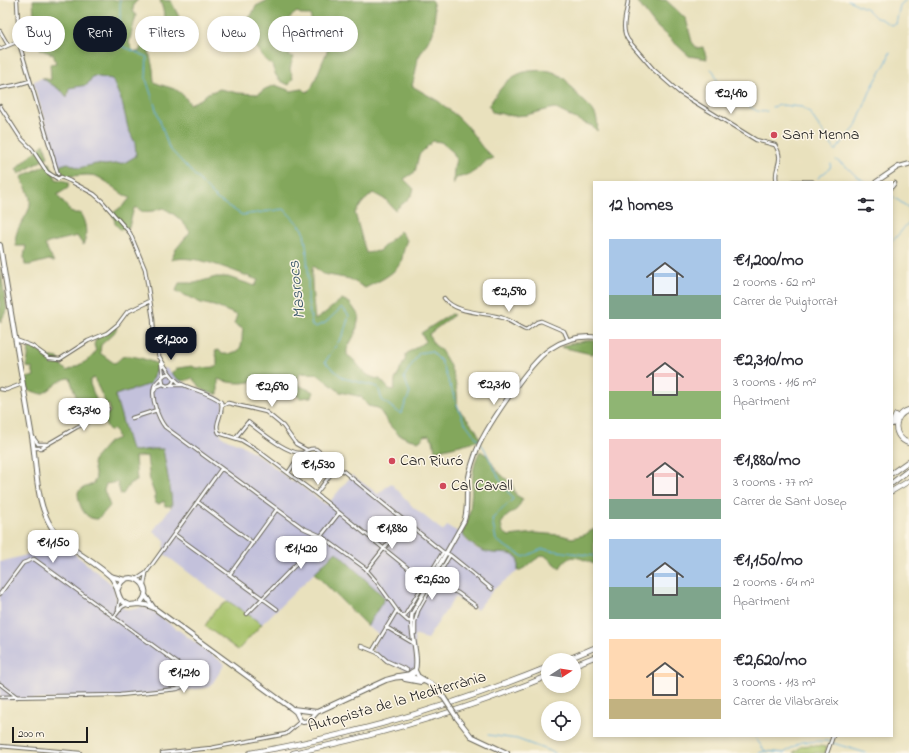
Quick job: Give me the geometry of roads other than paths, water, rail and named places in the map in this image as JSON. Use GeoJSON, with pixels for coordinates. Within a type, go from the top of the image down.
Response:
{"type":"FeatureCollection","features":[{"type":"Feature","properties":{"kind":"highway"},"geometry":{"type":"LineString","coordinates":[[893,422],[897,414],[904,408],[909,408]]}},
{"type":"Feature","properties":{"kind":"highway"},"geometry":{"type":"LineString","coordinates":[[909,408],[898,418],[896,426],[898,436],[904,442],[909,443]]}},
{"type":"Feature","properties":{"kind":"highway"},"geometry":{"type":"LineString","coordinates":[[893,472],[909,460]]}},
{"type":"Feature","properties":{"kind":"highway"},"geometry":{"type":"LineString","coordinates":[[893,482],[909,470]]}},
{"type":"Feature","properties":{"kind":"highway"},"geometry":{"type":"LineString","coordinates":[[893,490],[909,481]]}},
{"type":"Feature","properties":{"kind":"highway"},"geometry":{"type":"LineString","coordinates":[[581,654],[593,648]]}},
{"type":"Feature","properties":{"kind":"highway"},"geometry":{"type":"LineString","coordinates":[[581,662],[593,657]]}},
{"type":"Feature","properties":{"kind":"highway","name":"Autopista de la Mediterrània"},"geometry":{"type":"LineString","coordinates":[[250,753],[314,740],[407,716],[473,695],[541,670]]}},
{"type":"Feature","properties":{"kind":"highway","name":"Autopista de la Mediterrània"},"geometry":{"type":"LineString","coordinates":[[293,753],[353,739],[434,716],[495,696],[541,679]]}},
{"type":"Feature","properties":{"kind":"main road"},"geometry":{"type":"LineString","coordinates":[[0,245],[34,462],[45,516],[60,537],[87,560],[110,576],[115,583],[120,599],[126,605],[131,606],[146,604],[154,608],[291,708],[299,716],[301,721],[306,722],[317,712],[389,679],[402,676],[411,676],[425,681],[438,690],[471,736],[507,753]]}},
{"type":"Feature","properties":{"kind":"main road"},"geometry":{"type":"LineString","coordinates":[[29,429],[34,462]]}},
{"type":"Feature","properties":{"kind":"main road"},"geometry":{"type":"LineString","coordinates":[[110,576],[125,580]]}},
{"type":"Feature","properties":{"kind":"main road"},"geometry":{"type":"LineString","coordinates":[[118,590],[122,582],[125,580],[130,578],[137,579],[144,585],[145,595],[154,608]]}},
{"type":"Feature","properties":{"kind":"main road"},"geometry":{"type":"LineString","coordinates":[[139,604],[145,595]]}},
{"type":"Feature","properties":{"kind":"main road"},"geometry":{"type":"LineString","coordinates":[[381,683],[409,679],[421,682],[432,688],[443,697]]}},
{"type":"Feature","properties":{"kind":"main road"},"geometry":{"type":"LineString","coordinates":[[291,708],[309,712],[317,712]]}},
{"type":"Feature","properties":{"kind":"main road"},"geometry":{"type":"LineString","coordinates":[[299,716],[303,710]]}},
{"type":"Feature","properties":{"kind":"main road"},"geometry":{"type":"LineString","coordinates":[[309,712],[310,718]]}},
{"type":"Feature","properties":{"kind":"street"},"geometry":{"type":"LineString","coordinates":[[17,0],[18,16]]}},
{"type":"Feature","properties":{"kind":"street"},"geometry":{"type":"LineString","coordinates":[[628,0],[623,29],[628,40],[654,70],[680,93],[756,140],[775,145],[780,155],[777,181]]}},
{"type":"Feature","properties":{"kind":"street"},"geometry":{"type":"LineString","coordinates":[[0,31],[8,45]]}},
{"type":"Feature","properties":{"kind":"street"},"geometry":{"type":"LineString","coordinates":[[0,49],[12,44]]}},
{"type":"Feature","properties":{"kind":"street"},"geometry":{"type":"LineString","coordinates":[[22,52],[58,174],[98,198],[130,233],[144,269],[150,301],[154,340],[163,366],[163,384]]}},
{"type":"Feature","properties":{"kind":"street"},"geometry":{"type":"LineString","coordinates":[[0,88],[30,81]]}},
{"type":"Feature","properties":{"kind":"street"},"geometry":{"type":"LineString","coordinates":[[0,106],[20,137],[32,149],[47,172],[52,177],[56,177],[58,179],[61,177]]}},
{"type":"Feature","properties":{"kind":"street"},"geometry":{"type":"LineString","coordinates":[[877,181],[898,167],[909,164]]}},
{"type":"Feature","properties":{"kind":"street"},"geometry":{"type":"LineString","coordinates":[[444,298],[449,304],[459,308],[502,318],[526,330],[536,322],[541,321],[564,331],[568,340]]}},
{"type":"Feature","properties":{"kind":"street"},"geometry":{"type":"LineString","coordinates":[[15,340],[32,346],[50,358],[60,359],[88,341],[107,333],[118,324],[127,312],[150,301]]}},
{"type":"Feature","properties":{"kind":"street"},"geometry":{"type":"LineString","coordinates":[[438,690],[429,682],[418,676],[415,668],[411,621],[412,616],[464,521],[467,512],[468,481],[475,453],[496,416],[535,361],[551,348],[568,340],[581,337],[593,337]]}},
{"type":"Feature","properties":{"kind":"street"},"geometry":{"type":"LineString","coordinates":[[159,356],[174,378],[185,386],[219,399],[223,405],[217,424],[217,430],[222,435],[236,438],[256,449],[316,494],[383,549],[430,583],[458,593],[476,606]]}},
{"type":"Feature","properties":{"kind":"street"},"geometry":{"type":"LineString","coordinates":[[171,374],[166,374],[163,376],[154,387],[154,398],[157,410],[165,427],[303,528],[321,536],[367,570],[397,610],[404,618],[411,621],[415,633],[412,634]]}},
{"type":"Feature","properties":{"kind":"street"},"geometry":{"type":"LineString","coordinates":[[171,385],[174,378]]}},
{"type":"Feature","properties":{"kind":"street"},"geometry":{"type":"LineString","coordinates":[[154,391],[156,387],[163,384],[167,386],[185,386]]}},
{"type":"Feature","properties":{"kind":"street"},"geometry":{"type":"LineString","coordinates":[[0,389],[6,390],[22,385]]}},
{"type":"Feature","properties":{"kind":"street"},"geometry":{"type":"LineString","coordinates":[[223,405],[228,403],[266,412],[283,426],[296,444],[307,450],[316,450],[405,522],[492,589]]}},
{"type":"Feature","properties":{"kind":"street"},"geometry":{"type":"LineString","coordinates":[[34,462],[36,451],[77,427],[105,414],[108,409]]}},
{"type":"Feature","properties":{"kind":"street"},"geometry":{"type":"LineString","coordinates":[[132,418],[157,410]]}},
{"type":"Feature","properties":{"kind":"street"},"geometry":{"type":"LineString","coordinates":[[236,438],[248,422],[287,449],[302,453]]}},
{"type":"Feature","properties":{"kind":"street"},"geometry":{"type":"LineString","coordinates":[[29,429],[35,441],[40,445]]}},
{"type":"Feature","properties":{"kind":"street"},"geometry":{"type":"LineString","coordinates":[[33,448],[48,443]]}},
{"type":"Feature","properties":{"kind":"street"},"geometry":{"type":"LineString","coordinates":[[33,448],[39,449]]}},
{"type":"Feature","properties":{"kind":"street"},"geometry":{"type":"LineString","coordinates":[[288,473],[302,453],[307,450]]}},
{"type":"Feature","properties":{"kind":"street"},"geometry":{"type":"LineString","coordinates":[[316,494],[337,466]]}},
{"type":"Feature","properties":{"kind":"street"},"geometry":{"type":"LineString","coordinates":[[137,579],[146,573],[221,469]]}},
{"type":"Feature","properties":{"kind":"street"},"geometry":{"type":"LineString","coordinates":[[198,502],[253,543]]}},
{"type":"Feature","properties":{"kind":"street"},"geometry":{"type":"LineString","coordinates":[[230,574],[277,509]]}},
{"type":"Feature","properties":{"kind":"street"},"geometry":{"type":"LineString","coordinates":[[247,614],[321,539],[321,536],[339,513]]}},
{"type":"Feature","properties":{"kind":"street"},"geometry":{"type":"LineString","coordinates":[[367,570],[405,522]]}},
{"type":"Feature","properties":{"kind":"street"},"geometry":{"type":"LineString","coordinates":[[174,534],[277,609]]}},
{"type":"Feature","properties":{"kind":"street"},"geometry":{"type":"LineString","coordinates":[[0,594],[23,562],[34,559],[191,673],[184,686],[177,689],[120,695],[0,697]]}},
{"type":"Feature","properties":{"kind":"street"},"geometry":{"type":"LineString","coordinates":[[144,585],[146,573]]}},
{"type":"Feature","properties":{"kind":"street"},"geometry":{"type":"LineString","coordinates":[[404,618],[430,583]]}},
{"type":"Feature","properties":{"kind":"street"},"geometry":{"type":"LineString","coordinates":[[411,621],[418,611],[430,583]]}},
{"type":"Feature","properties":{"kind":"street"},"geometry":{"type":"LineString","coordinates":[[118,611],[120,599]]}},
{"type":"Feature","properties":{"kind":"street"},"geometry":{"type":"LineString","coordinates":[[114,617],[118,611],[126,605]]}},
{"type":"Feature","properties":{"kind":"street"},"geometry":{"type":"LineString","coordinates":[[373,650],[397,610]]}},
{"type":"Feature","properties":{"kind":"street"},"geometry":{"type":"LineString","coordinates":[[404,618],[412,616]]}},
{"type":"Feature","properties":{"kind":"street"},"geometry":{"type":"LineString","coordinates":[[386,627],[413,643]]}},
{"type":"Feature","properties":{"kind":"street"},"geometry":{"type":"LineString","coordinates":[[361,646],[378,653],[387,662],[407,670]]}},
{"type":"Feature","properties":{"kind":"street"},"geometry":{"type":"LineString","coordinates":[[394,680],[397,678],[411,676],[415,668]]}},
{"type":"Feature","properties":{"kind":"street"},"geometry":{"type":"LineString","coordinates":[[389,679],[396,676],[409,674],[415,668]]}},
{"type":"Feature","properties":{"kind":"street"},"geometry":{"type":"LineString","coordinates":[[0,684],[17,697]]}},
{"type":"Feature","properties":{"kind":"street"},"geometry":{"type":"LineString","coordinates":[[162,753],[211,748],[286,734],[301,721]]}},
{"type":"Feature","properties":{"kind":"street"},"geometry":{"type":"LineString","coordinates":[[827,753],[833,737]]}},
{"type":"Feature","properties":{"kind":"street"},"geometry":{"type":"LineString","coordinates":[[0,746],[80,753]]}},
{"type":"Feature","properties":{"kind":"waterway","name":"Masrocs"},"geometry":{"type":"LineString","coordinates":[[120,0],[120,45],[147,57],[146,79],[169,148],[217,199],[242,215],[284,209],[303,229],[308,271],[308,302],[312,326],[315,327],[325,323],[342,307],[349,316],[343,335],[325,362],[343,378],[378,387],[382,400],[401,414],[410,393],[404,377],[419,353],[431,351],[441,361],[463,420],[484,448],[500,480],[513,499],[492,519],[496,540],[524,557],[542,549],[593,556]]}},
{"type":"Feature","properties":{"kind":"waterway"},"geometry":{"type":"LineString","coordinates":[[848,0],[867,9],[876,18],[881,19],[891,25],[896,24],[900,5],[906,0]]}},
{"type":"Feature","properties":{"kind":"waterway"},"geometry":{"type":"LineString","coordinates":[[835,151],[855,128],[872,87],[887,61],[890,52]]}},
{"type":"Feature","properties":{"kind":"waterway"},"geometry":{"type":"LineString","coordinates":[[711,69],[730,98],[754,110],[762,112],[767,111]]}},
{"type":"Feature","properties":{"kind":"waterway"},"geometry":{"type":"LineString","coordinates":[[772,107],[781,105],[802,107],[810,113],[835,150]]}},
{"type":"Feature","properties":{"kind":"waterway"},"geometry":{"type":"LineString","coordinates":[[836,160],[864,181]]}},
{"type":"Feature","properties":{"kind":"waterway"},"geometry":{"type":"LineString","coordinates":[[818,178],[830,168],[831,164]]}},
{"type":"Feature","properties":{"kind":"waterway"},"geometry":{"type":"LineString","coordinates":[[893,197],[909,208]]}},
{"type":"Feature","properties":{"kind":"waterway"},"geometry":{"type":"LineString","coordinates":[[893,241],[909,222]]}},
{"type":"Feature","properties":{"kind":"waterway"},"geometry":{"type":"LineString","coordinates":[[488,735],[517,739],[555,753]]}},
{"type":"Feature","properties":{"kind":"waterway","name":"Masrocs"},"geometry":{"type":"LineString","coordinates":[[755,737],[765,751],[784,753],[801,742],[826,741],[866,753]]}},
{"type":"Feature","properties":{"kind":"waterway","name":"Masrocs"},"geometry":{"type":"LineString","coordinates":[[759,753],[765,751]]}},
{"type":"Feature","properties":{"kind":"place","name":"Sant Menna"},"geometry":{"type":"Point","coordinates":[774,135]}},
{"type":"Feature","properties":{"kind":"place","name":"Can Riuró"},"geometry":{"type":"Point","coordinates":[392,461]}},
{"type":"Feature","properties":{"kind":"place","name":"Cal Cavall"},"geometry":{"type":"Point","coordinates":[443,486]}}]}
